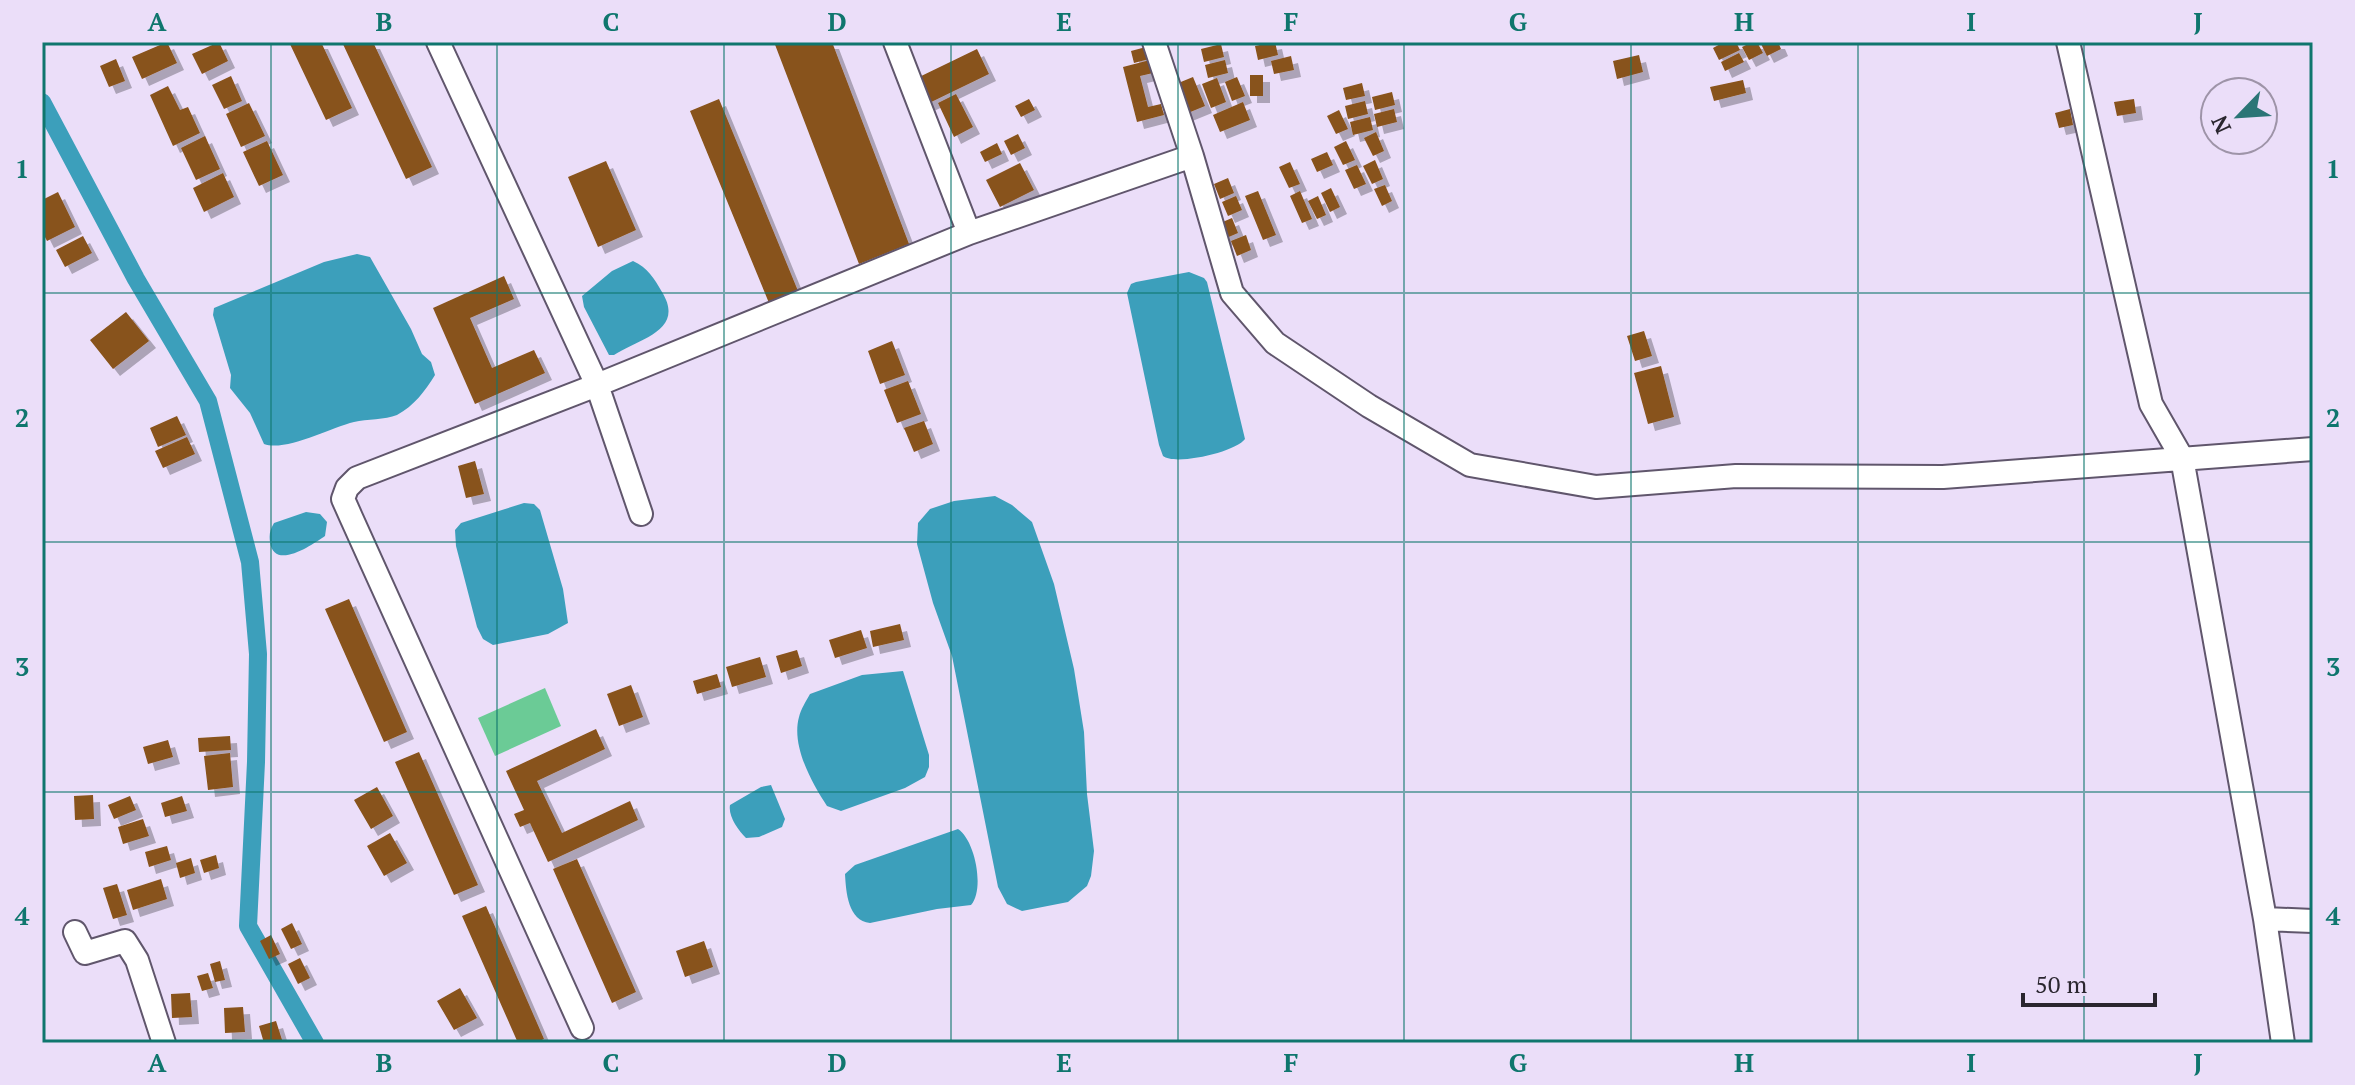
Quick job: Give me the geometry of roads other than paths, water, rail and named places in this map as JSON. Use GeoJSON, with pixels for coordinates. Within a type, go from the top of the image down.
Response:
{"type":"FeatureCollection","features":[{"type":"Feature","properties":{"kind":"street"},"geometry":{"type":"LineString","coordinates":[[438,42],[597,385],[641,514]]}},
{"type":"Feature","properties":{"kind":"street"},"geometry":{"type":"LineString","coordinates":[[895,42],[969,233]]}},
{"type":"Feature","properties":{"kind":"street"},"geometry":{"type":"LineString","coordinates":[[1154,42],[1192,156],[1232,293],[1275,343],[1369,406],[1470,465],[1596,487],[1736,476],[1943,477],[2313,449]]}},
{"type":"Feature","properties":{"kind":"street"},"geometry":{"type":"LineString","coordinates":[[2068,42],[2151,404],[2182,458],[2265,919],[2283,1043]]}},
{"type":"Feature","properties":{"kind":"street"},"geometry":{"type":"LineString","coordinates":[[582,1028],[343,499],[347,488],[357,478],[597,385],[969,233],[1192,156]]}},
{"type":"Feature","properties":{"kind":"street"},"geometry":{"type":"LineString","coordinates":[[2265,919],[2313,921]]}},
{"type":"Feature","properties":{"kind":"street"},"geometry":{"type":"LineString","coordinates":[[75,932],[85,953],[125,941],[137,960],[164,1043]]}},
{"type":"Feature","properties":{"kind":"water"},"geometry":{"type":"Polygon","coordinates":[[[357,254],[370,257],[422,354],[431,362],[435,375],[419,398],[397,415],[354,422],[284,445],[264,444],[250,413],[230,388],[231,375],[213,315],[214,308],[324,262],[357,254]]]}},
{"type":"Feature","properties":{"kind":"water"},"geometry":{"type":"Polygon","coordinates":[[[633,261],[647,270],[656,282],[668,305],[668,316],[656,332],[609,355],[584,307],[582,296],[612,271],[633,261]]]}},
{"type":"Feature","properties":{"kind":"water"},"geometry":{"type":"Polygon","coordinates":[[[1189,272],[1207,282],[1245,439],[1218,453],[1170,459],[1163,456],[1159,445],[1127,293],[1131,284],[1136,282],[1189,272]]]}},
{"type":"Feature","properties":{"kind":"water"},"geometry":{"type":"Polygon","coordinates":[[[995,496],[1012,505],[1032,522],[1054,584],[1074,669],[1084,732],[1094,851],[1087,886],[1068,902],[1022,911],[1007,904],[998,887],[952,656],[917,544],[918,523],[930,509],[954,501],[995,496]]]}},
{"type":"Feature","properties":{"kind":"water"},"geometry":{"type":"Polygon","coordinates":[[[524,503],[534,504],[540,510],[563,589],[568,623],[548,634],[493,645],[483,639],[477,627],[456,546],[455,530],[461,523],[524,503]]]}},
{"type":"Feature","properties":{"kind":"water"},"geometry":{"type":"Polygon","coordinates":[[[306,512],[320,514],[327,522],[325,536],[294,553],[278,555],[270,542],[274,523],[306,512]]]}},
{"type":"Feature","properties":{"kind":"water"},"geometry":{"type":"Polygon","coordinates":[[[903,671],[929,755],[925,777],[905,788],[841,811],[827,806],[800,752],[797,728],[807,699],[810,694],[862,675],[903,671]]]}},
{"type":"Feature","properties":{"kind":"water"},"geometry":{"type":"Polygon","coordinates":[[[771,785],[785,819],[782,827],[759,837],[746,838],[732,818],[730,805],[761,787],[771,785]]]}},
{"type":"Feature","properties":{"kind":"water"},"geometry":{"type":"Polygon","coordinates":[[[958,829],[969,843],[976,865],[977,888],[971,905],[870,923],[857,917],[850,904],[845,874],[855,865],[958,829]]]}},
{"type":"Feature","properties":{"kind":"waterway"},"geometry":{"type":"LineString","coordinates":[[42,102],[136,279],[208,401],[250,562],[258,654],[248,926],[315,1043]]}}]}
